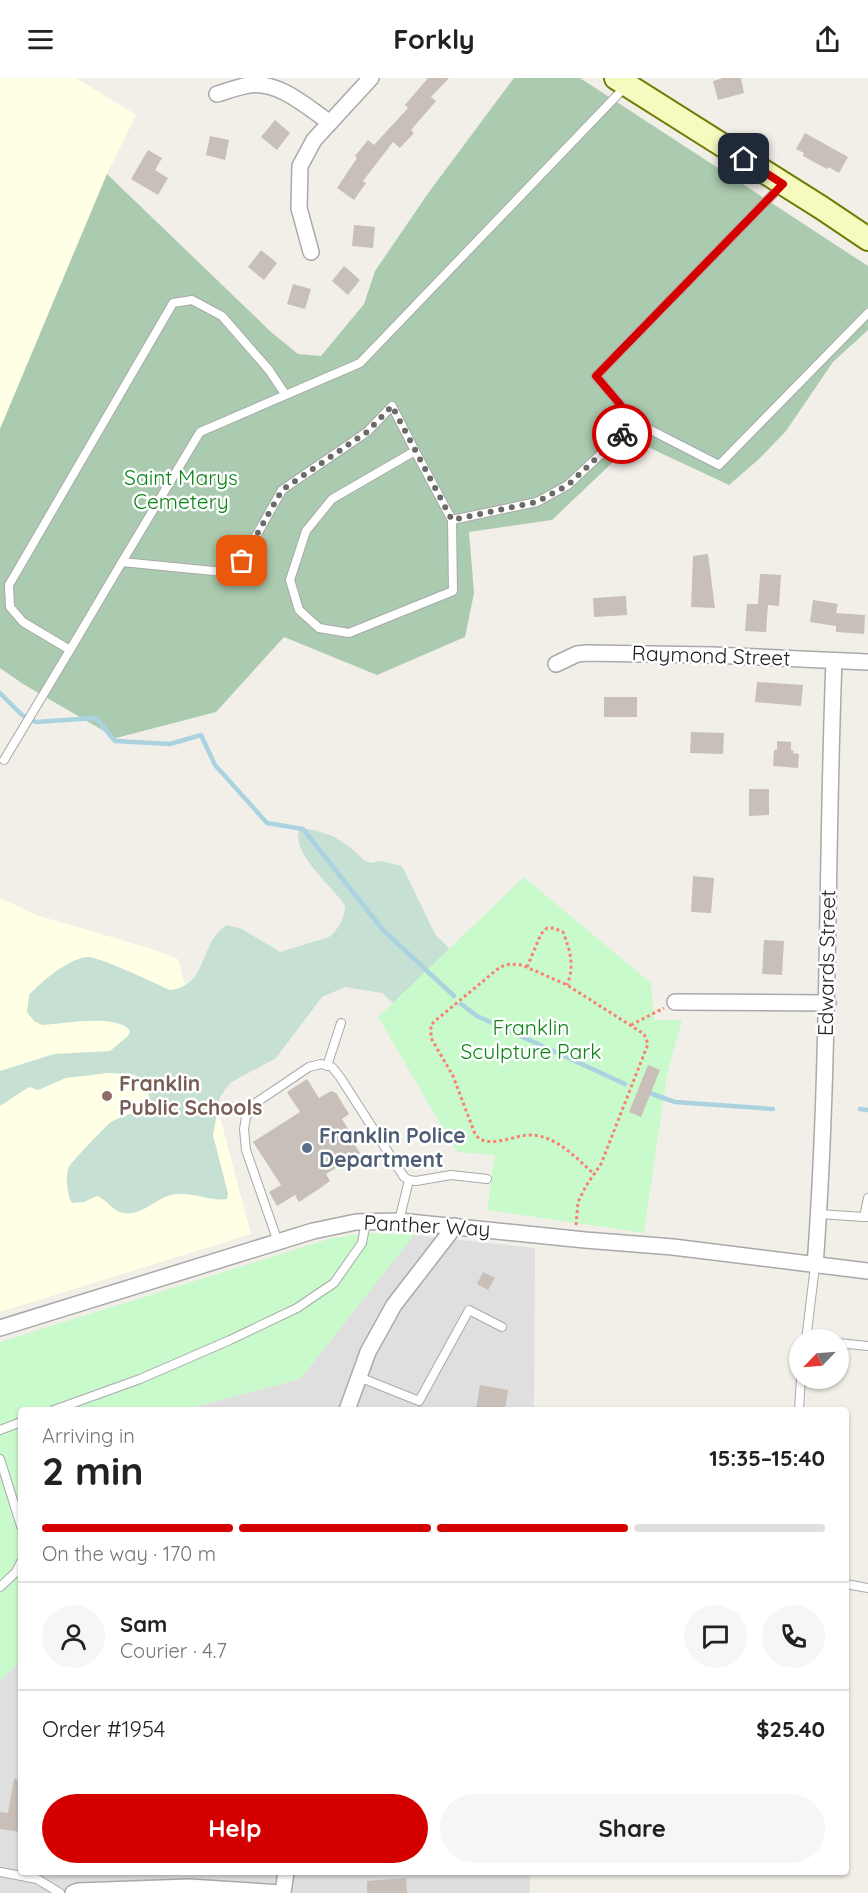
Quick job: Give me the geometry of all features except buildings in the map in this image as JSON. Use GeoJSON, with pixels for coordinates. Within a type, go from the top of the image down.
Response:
{"type":"FeatureCollection","features":[{"type":"Feature","properties":{"kind":"main road"},"geometry":{"type":"LineString","coordinates":[[628,80],[868,239]]}},
{"type":"Feature","properties":{"kind":"street"},"geometry":{"type":"LineString","coordinates":[[311,252],[299,208],[300,166],[314,140],[371,78]]}},
{"type":"Feature","properties":{"kind":"street"},"geometry":{"type":"LineString","coordinates":[[217,94],[250,85],[266,86],[286,92],[329,122]]}},
{"type":"Feature","properties":{"kind":"street","name":"Raymond Street"},"geometry":{"type":"LineString","coordinates":[[556,664],[567,658],[587,653],[711,655],[868,662]]}},
{"type":"Feature","properties":{"kind":"street","name":"Edwards Street"},"geometry":{"type":"LineString","coordinates":[[815,1266],[828,1003],[834,661]]}},
{"type":"Feature","properties":{"kind":"street"},"geometry":{"type":"LineString","coordinates":[[675,1002],[828,1003]]}},
{"type":"Feature","properties":{"kind":"street","name":"Panther Way"},"geometry":{"type":"LineString","coordinates":[[0,1329],[278,1242],[335,1226],[366,1221],[399,1221],[673,1247],[868,1271]]}},
{"type":"Feature","properties":{"kind":"street"},"geometry":{"type":"LineString","coordinates":[[348,1407],[368,1352],[394,1305],[455,1226]]}},
{"type":"Feature","properties":{"kind":"street"},"geometry":{"type":"LineString","coordinates":[[73,1893],[93,1890],[189,1887],[283,1893],[286,1875]]}},
{"type":"Feature","properties":{"kind":"lane"},"geometry":{"type":"LineString","coordinates":[[4,760],[200,432],[360,363],[628,80]]}},
{"type":"Feature","properties":{"kind":"lane"},"geometry":{"type":"LineString","coordinates":[[783,184],[596,376],[635,422],[719,465],[868,313]]}},
{"type":"Feature","properties":{"kind":"lane"},"geometry":{"type":"LineString","coordinates":[[70,650],[23,622],[10,607],[9,585],[172,303],[192,300],[222,315],[269,370],[285,394]]}},
{"type":"Feature","properties":{"kind":"lane"},"geometry":{"type":"LineString","coordinates":[[122,562],[224,572],[242,561],[282,490],[367,432],[392,406],[452,520],[453,591],[349,633],[319,628],[299,610],[290,580],[306,531],[332,499],[415,451]]}},
{"type":"Feature","properties":{"kind":"lane"},"geometry":{"type":"LineString","coordinates":[[452,520],[537,502],[568,485],[635,422]]}},
{"type":"Feature","properties":{"kind":"lane"},"geometry":{"type":"LineString","coordinates":[[327,1066],[341,1023]]}},
{"type":"Feature","properties":{"kind":"lane"},"geometry":{"type":"LineString","coordinates":[[278,1242],[246,1150],[244,1129],[246,1116],[254,1104],[309,1067],[321,1064],[332,1067],[404,1177],[416,1181],[451,1175],[487,1179]]}},
{"type":"Feature","properties":{"kind":"lane"},"geometry":{"type":"LineString","coordinates":[[399,1221],[410,1180]]}},
{"type":"Feature","properties":{"kind":"lane"},"geometry":{"type":"LineString","coordinates":[[819,1214],[866,1217],[868,1198]]}},
{"type":"Feature","properties":{"kind":"lane"},"geometry":{"type":"LineString","coordinates":[[62,1407],[140,1378],[230,1340],[297,1308],[334,1283],[363,1243],[366,1221]]}},
{"type":"Feature","properties":{"kind":"lane"},"geometry":{"type":"LineString","coordinates":[[807,1329],[815,1266]]}},
{"type":"Feature","properties":{"kind":"lane"},"geometry":{"type":"LineString","coordinates":[[359,1377],[419,1401],[470,1310],[502,1327]]}},
{"type":"Feature","properties":{"kind":"lane"},"geometry":{"type":"LineString","coordinates":[[849,1344],[868,1346]]}},
{"type":"Feature","properties":{"kind":"lane"},"geometry":{"type":"LineString","coordinates":[[799,1407],[800,1389]]}},
{"type":"Feature","properties":{"kind":"lane"},"geometry":{"type":"LineString","coordinates":[[0,1430],[18,1423]]}},
{"type":"Feature","properties":{"kind":"lane"},"geometry":{"type":"LineString","coordinates":[[0,1459],[18,1516]]}},
{"type":"Feature","properties":{"kind":"lane"},"geometry":{"type":"LineString","coordinates":[[0,1587],[18,1568]]}},
{"type":"Feature","properties":{"kind":"lane"},"geometry":{"type":"LineString","coordinates":[[849,1585],[868,1588]]}},
{"type":"Feature","properties":{"kind":"lane"},"geometry":{"type":"LineString","coordinates":[[0,1872],[38,1879],[60,1893]]}},
{"type":"Feature","properties":{"kind":"path"},"geometry":{"type":"LineString","coordinates":[[527,968],[541,934],[547,928],[554,928],[563,932],[571,952],[572,967],[567,985]]}},
{"type":"Feature","properties":{"kind":"path"},"geometry":{"type":"LineString","coordinates":[[575,1239],[578,1202],[601,1164],[648,1044],[644,1034],[567,985],[515,964],[500,967],[431,1025],[431,1038],[453,1076],[477,1137],[488,1142],[525,1135],[544,1138],[569,1151],[594,1174]]}},
{"type":"Feature","properties":{"kind":"path"},"geometry":{"type":"LineString","coordinates":[[631,1025],[664,1009],[664,1003],[675,1002]]}},
{"type":"Feature","properties":{"kind":"shaded area"},"geometry":{"type":"Polygon","coordinates":[[[0,78],[76,78],[136,115],[107,174],[0,429],[0,78]]]}},
{"type":"Feature","properties":{"kind":"shaded area"},"geometry":{"type":"Polygon","coordinates":[[[300,828],[333,836],[365,861],[371,863],[381,861],[402,866],[435,934],[465,965],[411,1019],[382,993],[345,987],[322,997],[276,1058],[230,1083],[220,1097],[213,1135],[228,1194],[227,1199],[171,1195],[143,1210],[131,1213],[120,1212],[97,1196],[84,1202],[72,1203],[67,1185],[69,1167],[111,1122],[146,1105],[149,1093],[144,1079],[131,1074],[108,1073],[66,1078],[38,1090],[29,1087],[0,1106],[0,1071],[54,1054],[110,1051],[128,1036],[130,1031],[114,1022],[102,1021],[42,1025],[34,1021],[27,1012],[29,995],[64,966],[87,957],[115,965],[170,990],[182,987],[198,972],[212,941],[227,925],[242,929],[280,952],[329,937],[340,923],[345,906],[314,869],[300,848],[298,837],[300,828]]]}},
{"type":"Feature","properties":{"kind":"shaded area","name":"Franklin Public Schools"},"geometry":{"type":"Polygon","coordinates":[[[0,898],[39,916],[149,948],[178,959],[251,1234],[0,1312],[0,898]]]}},
{"type":"Feature","properties":{"kind":"shaded area"},"geometry":{"type":"Polygon","coordinates":[[[414,1235],[535,1248],[534,1407],[193,1407],[300,1379],[414,1235]]]}},
{"type":"Feature","properties":{"kind":"shaded area"},"geometry":{"type":"Polygon","coordinates":[[[18,1664],[18,1875],[530,1875],[530,1893],[0,1893],[0,1680],[18,1664]]]}},
{"type":"Feature","properties":{"kind":"green space","name":"Saint Marys Cemetery"},"geometry":{"type":"Polygon","coordinates":[[[514,78],[580,78],[868,266],[868,330],[833,362],[786,431],[729,485],[635,441],[552,520],[469,532],[474,593],[465,637],[377,675],[284,637],[216,712],[116,738],[23,684],[0,668],[0,429],[107,174],[271,332],[298,354],[321,356],[364,304],[375,271],[429,192],[514,78]]]}},
{"type":"Feature","properties":{"kind":"green space","name":"Franklin Sculpture Park"},"geometry":{"type":"Polygon","coordinates":[[[524,877],[651,983],[654,1020],[682,1020],[667,1074],[644,1233],[487,1210],[495,1155],[457,1152],[378,1017],[524,877]]]}},
{"type":"Feature","properties":{"kind":"green space"},"geometry":{"type":"Polygon","coordinates":[[[364,1233],[414,1235],[300,1379],[193,1407],[18,1407],[18,1664],[0,1680],[0,1342],[329,1239],[364,1233]]]}},
{"type":"Feature","properties":{"kind":"waterway"},"geometry":{"type":"LineString","coordinates":[[0,693],[22,715],[36,722],[96,718],[115,741],[170,744],[201,735],[215,765],[267,823],[303,829],[383,930],[454,996]]}},
{"type":"Feature","properties":{"kind":"waterway"},"geometry":{"type":"LineString","coordinates":[[461,1004],[477,1016],[625,1084]]}},
{"type":"Feature","properties":{"kind":"waterway"},"geometry":{"type":"LineString","coordinates":[[652,1094],[675,1102],[773,1109]]}},
{"type":"Feature","properties":{"kind":"waterway"},"geometry":{"type":"LineString","coordinates":[[860,1109],[868,1110]]}},
{"type":"Feature","properties":{"kind":"way so far"},"geometry":{"type":"LineString","coordinates":[[242,561],[282,490],[367,432],[392,406],[452,520],[537,502],[568,485],[622,434]]}},
{"type":"Feature","properties":{"kind":"place","name":"Franklin Public Schools"},"geometry":{"type":"Point","coordinates":[107,1096]}},
{"type":"Feature","properties":{"kind":"place","name":"Franklin Police Department"},"geometry":{"type":"Point","coordinates":[307,1148]}},
{"type":"Feature","properties":{"kind":"route"},"geometry":{"type":"LineString","coordinates":[[622,434],[635,422],[596,376],[783,184],[744,159]]}}]}
